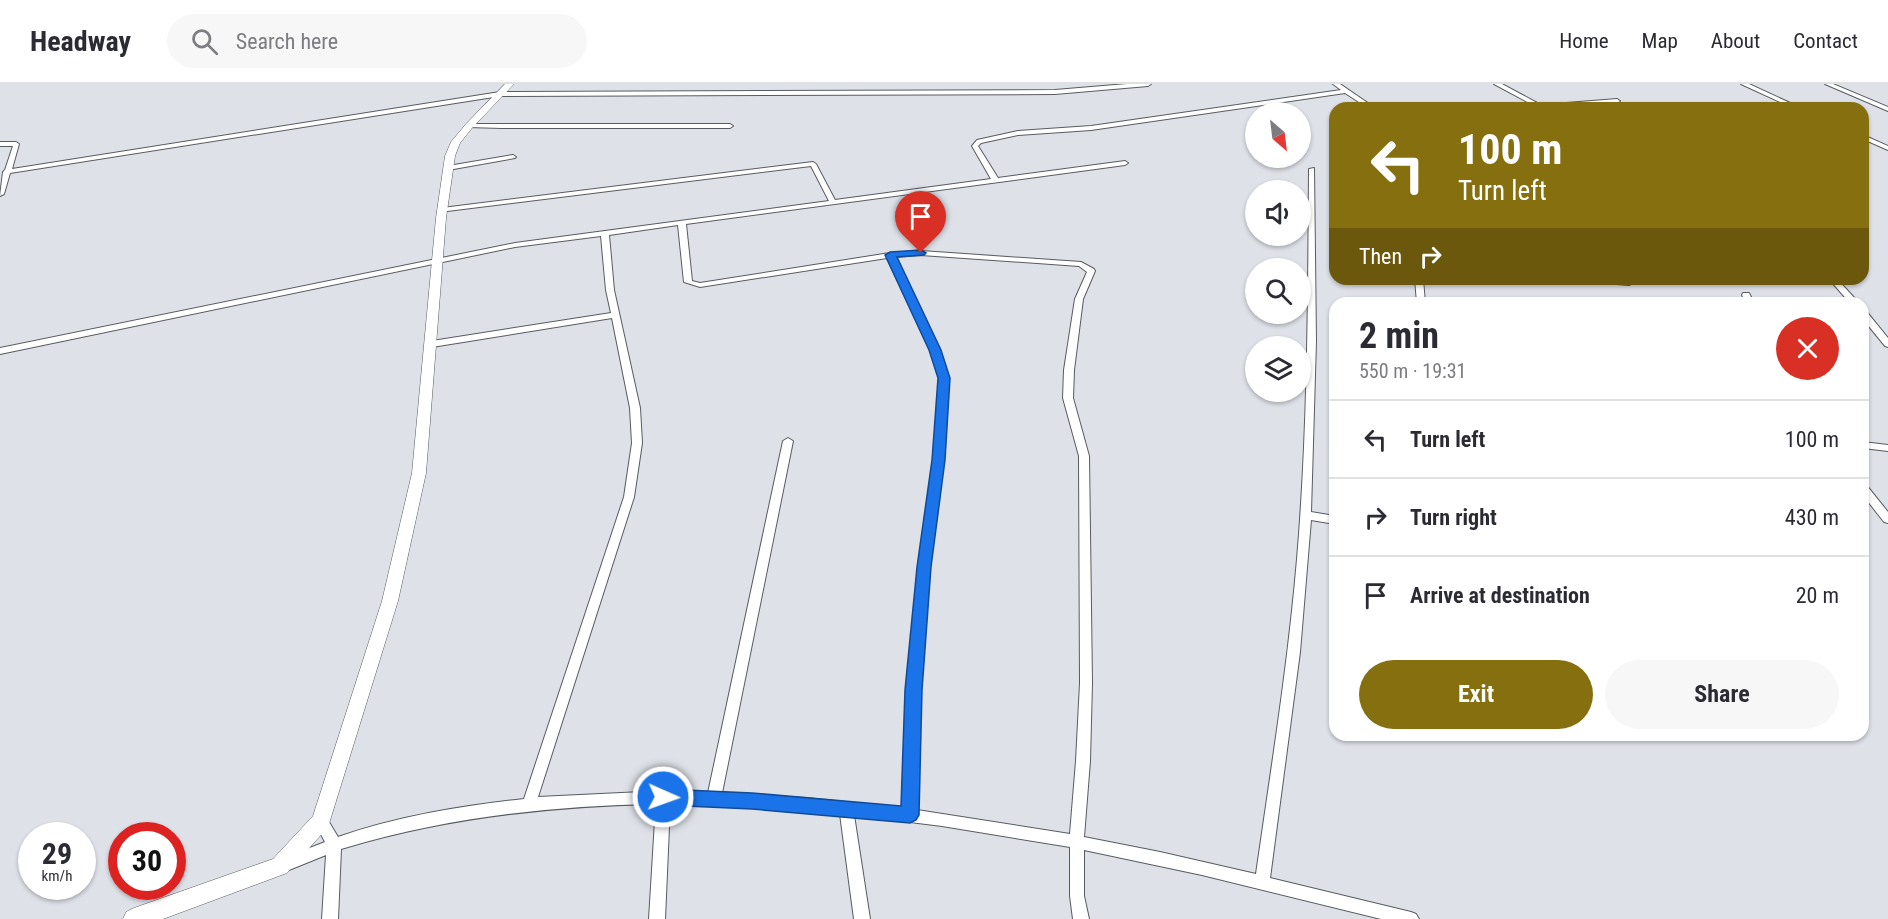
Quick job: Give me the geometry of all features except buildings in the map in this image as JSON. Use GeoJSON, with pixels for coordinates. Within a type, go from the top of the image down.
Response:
{"type":"FeatureCollection","features":[{"type":"Feature","properties":{"kind":"street"},"geometry":{"type":"LineString","coordinates":[[884,92],[886,84]]}},
{"type":"Feature","properties":{"kind":"street"},"geometry":{"type":"LineString","coordinates":[[1055,92],[1056,84]]}},
{"type":"Feature","properties":{"kind":"street"},"geometry":{"type":"LineString","coordinates":[[6,172],[505,89],[1055,92],[1148,84]]}},
{"type":"Feature","properties":{"kind":"street"},"geometry":{"type":"LineString","coordinates":[[1336,84],[1363,102]]}},
{"type":"Feature","properties":{"kind":"street"},"geometry":{"type":"LineString","coordinates":[[1497,84],[1531,102]]}},
{"type":"Feature","properties":{"kind":"street"},"geometry":{"type":"LineString","coordinates":[[1744,84],[1784,102]]}},
{"type":"Feature","properties":{"kind":"street"},"geometry":{"type":"LineString","coordinates":[[1828,84],[1888,109]]}},
{"type":"Feature","properties":{"kind":"street"},"geometry":{"type":"LineString","coordinates":[[280,866],[321,821],[390,601],[408,529],[419,473],[442,210],[448,168],[456,142],[505,89]]}},
{"type":"Feature","properties":{"kind":"street"},"geometry":{"type":"LineString","coordinates":[[996,181],[975,146],[979,141],[996,136],[1091,128],[1347,91]]}},
{"type":"Feature","properties":{"kind":"street"},"geometry":{"type":"LineString","coordinates":[[1595,102],[1617,100]]}},
{"type":"Feature","properties":{"kind":"street"},"geometry":{"type":"LineString","coordinates":[[469,126],[537,128],[603,125],[730,126]]}},
{"type":"Feature","properties":{"kind":"street"},"geometry":{"type":"LineString","coordinates":[[1869,140],[1888,148]]}},
{"type":"Feature","properties":{"kind":"street"},"geometry":{"type":"LineString","coordinates":[[0,144],[16,144],[0,194]]}},
{"type":"Feature","properties":{"kind":"street"},"geometry":{"type":"LineString","coordinates":[[448,168],[513,157]]}},
{"type":"Feature","properties":{"kind":"street"},"geometry":{"type":"LineString","coordinates":[[442,210],[813,164],[833,202]]}},
{"type":"Feature","properties":{"kind":"street"},"geometry":{"type":"LineString","coordinates":[[0,351],[515,245],[1125,164]]}},
{"type":"Feature","properties":{"kind":"street"},"geometry":{"type":"LineString","coordinates":[[1262,883],[1291,670],[1306,515],[1311,393],[1312,169]]}},
{"type":"Feature","properties":{"kind":"street"},"geometry":{"type":"LineString","coordinates":[[682,223],[688,282],[700,285],[890,255],[921,253],[1081,264],[1091,271],[1079,299],[1069,370],[1068,398],[1084,456],[1086,683],[1077,842],[1077,896],[1081,919]]}},
{"type":"Feature","properties":{"kind":"street"},"geometry":{"type":"LineString","coordinates":[[528,804],[629,497],[637,443],[635,408],[610,291],[605,233]]}},
{"type":"Feature","properties":{"kind":"street"},"geometry":{"type":"LineString","coordinates":[[890,255],[935,350],[944,378],[938,460],[924,567],[914,690],[910,815]]}},
{"type":"Feature","properties":{"kind":"street"},"geometry":{"type":"LineString","coordinates":[[1838,285],[1850,297]]}},
{"type":"Feature","properties":{"kind":"street"},"geometry":{"type":"LineString","coordinates":[[432,344],[615,315]]}},
{"type":"Feature","properties":{"kind":"street"},"geometry":{"type":"LineString","coordinates":[[1869,320],[1888,344]]}},
{"type":"Feature","properties":{"kind":"street"},"geometry":{"type":"LineString","coordinates":[[714,799],[789,441]]}},
{"type":"Feature","properties":{"kind":"street"},"geometry":{"type":"LineString","coordinates":[[1869,446],[1888,448]]}},
{"type":"Feature","properties":{"kind":"street"},"geometry":{"type":"LineString","coordinates":[[1869,495],[1888,519]]}},
{"type":"Feature","properties":{"kind":"street"},"geometry":{"type":"LineString","coordinates":[[1306,515],[1329,519]]}},
{"type":"Feature","properties":{"kind":"street"},"geometry":{"type":"LineString","coordinates":[[657,919],[663,797]]}},
{"type":"Feature","properties":{"kind":"street"},"geometry":{"type":"LineString","coordinates":[[135,919],[280,866],[333,843],[428,819],[528,804],[663,797],[846,808],[910,815],[1077,842],[1411,919]]}},
{"type":"Feature","properties":{"kind":"street"},"geometry":{"type":"LineString","coordinates":[[846,808],[862,919]]}},
{"type":"Feature","properties":{"kind":"street"},"geometry":{"type":"LineString","coordinates":[[321,821],[333,843],[330,919]]}},
{"type":"Feature","properties":{"kind":"route"},"geometry":{"type":"LineString","coordinates":[[663,797],[853,808],[910,815],[914,690],[924,567],[938,460],[944,378],[935,350],[890,255],[921,253]]}}]}
